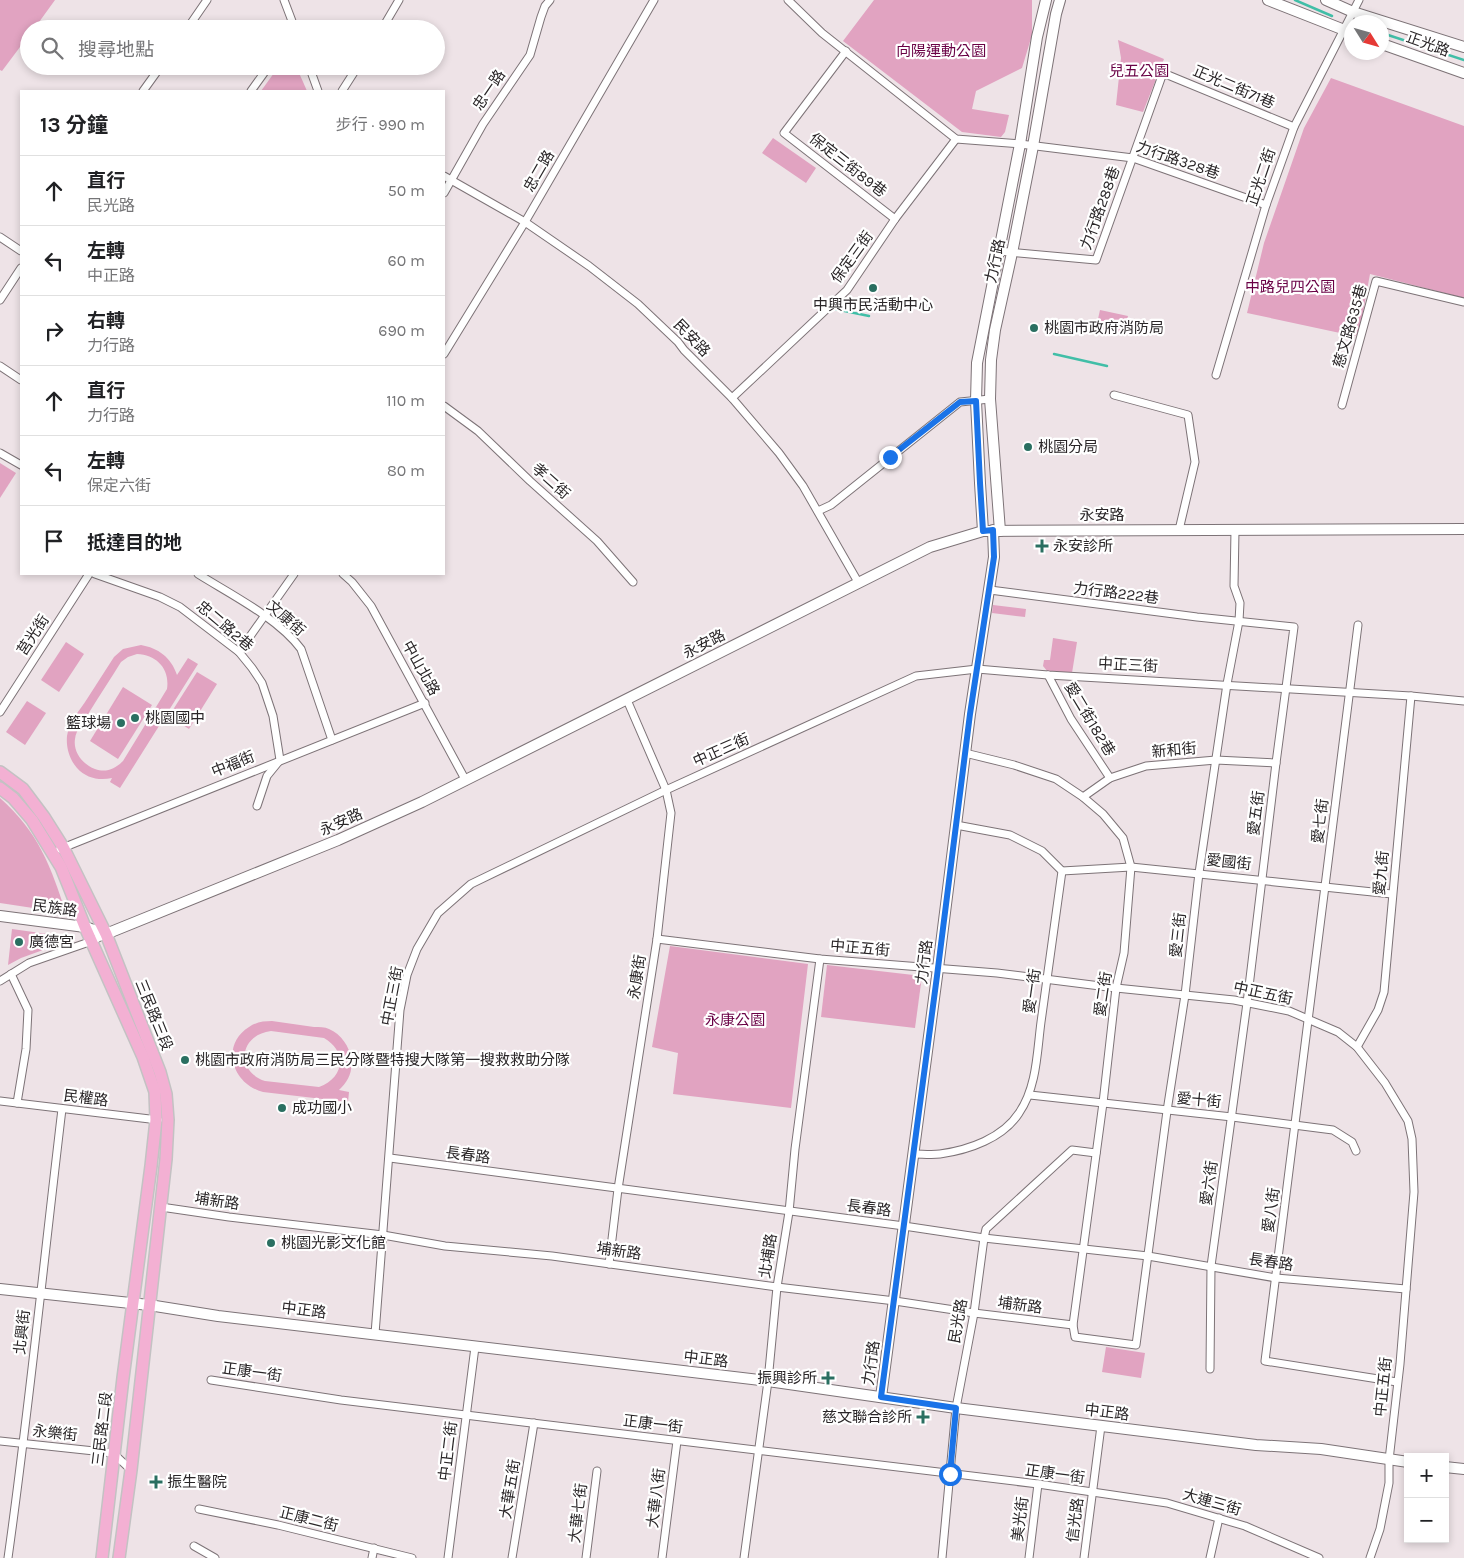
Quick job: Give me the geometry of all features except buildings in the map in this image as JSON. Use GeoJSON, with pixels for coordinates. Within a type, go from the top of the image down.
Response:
{"type":"FeatureCollection","features":[{"type":"Feature","properties":{"kind":"main road","name":"三民路三段"},"geometry":{"type":"LineString","coordinates":[[0,772],[23,789],[44,817],[58,849],[106,934],[160,1072],[166,1094],[168,1120],[166,1159],[149,1305]]}},
{"type":"Feature","properties":{"kind":"main road","name":"三民路三段"},"geometry":{"type":"LineString","coordinates":[[0,788],[13,798],[58,849],[61,867],[85,927],[143,1058],[154,1092],[156,1120],[133,1303]]}},
{"type":"Feature","properties":{"kind":"main road","name":"三民路二段"},"geometry":{"type":"LineString","coordinates":[[102,1558],[113,1453],[133,1303]]}},
{"type":"Feature","properties":{"kind":"main road"},"geometry":{"type":"LineString","coordinates":[[119,1558],[131,1470],[149,1305]]}},
{"type":"Feature","properties":{"kind":"street"},"geometry":{"type":"LineString","coordinates":[[193,20],[207,0]]}},
{"type":"Feature","properties":{"kind":"street"},"geometry":{"type":"LineString","coordinates":[[284,0],[291,20]]}},
{"type":"Feature","properties":{"kind":"street"},"geometry":{"type":"LineString","coordinates":[[387,20],[399,0]]}},
{"type":"Feature","properties":{"kind":"street","name":"忠一路"},"geometry":{"type":"LineString","coordinates":[[445,191],[483,124],[530,55],[545,6],[550,0]]}},
{"type":"Feature","properties":{"kind":"street","name":"忠二路"},"geometry":{"type":"LineString","coordinates":[[445,352],[525,222],[654,0]]}},
{"type":"Feature","properties":{"kind":"street"},"geometry":{"type":"LineString","coordinates":[[1038,37],[1042,0]]}},
{"type":"Feature","properties":{"kind":"street","name":"力行路"},"geometry":{"type":"LineString","coordinates":[[992,530],[980,483],[976,401],[977,363],[1046,0]]}},
{"type":"Feature","properties":{"kind":"street","name":"力行路"},"geometry":{"type":"LineString","coordinates":[[881,1397],[965,753],[994,557],[990,374],[995,330],[1012,253],[1060,0]]}},
{"type":"Feature","properties":{"kind":"street"},"geometry":{"type":"LineString","coordinates":[[1268,0],[1344,30]]}},
{"type":"Feature","properties":{"kind":"street","name":"正光路"},"geometry":{"type":"LineString","coordinates":[[1326,0],[1353,12],[1464,48]]}},
{"type":"Feature","properties":{"kind":"street","name":"正光二街"},"geometry":{"type":"LineString","coordinates":[[1352,15],[1359,0]]}},
{"type":"Feature","properties":{"kind":"street"},"geometry":{"type":"LineString","coordinates":[[791,1],[822,33],[956,138]]}},
{"type":"Feature","properties":{"kind":"street","name":"正光二街"},"geometry":{"type":"LineString","coordinates":[[1216,374],[1266,205],[1294,128],[1344,39]]}},
{"type":"Feature","properties":{"kind":"street","name":"正光路"},"geometry":{"type":"LineString","coordinates":[[1389,46],[1464,73]]}},
{"type":"Feature","properties":{"kind":"street","name":"保定三街89巷"},"geometry":{"type":"LineString","coordinates":[[846,52],[784,133],[895,219]]}},
{"type":"Feature","properties":{"kind":"street","name":"正光二街71巷"},"geometry":{"type":"LineString","coordinates":[[1133,158],[1163,73],[1294,128]]}},
{"type":"Feature","properties":{"kind":"street"},"geometry":{"type":"LineString","coordinates":[[144,90],[155,75]]}},
{"type":"Feature","properties":{"kind":"street"},"geometry":{"type":"LineString","coordinates":[[252,90],[263,75]]}},
{"type":"Feature","properties":{"kind":"street"},"geometry":{"type":"LineString","coordinates":[[312,75],[318,90]]}},
{"type":"Feature","properties":{"kind":"street"},"geometry":{"type":"LineString","coordinates":[[343,90],[352,75]]}},
{"type":"Feature","properties":{"kind":"street","name":"力行路328巷"},"geometry":{"type":"LineString","coordinates":[[956,138],[1133,158],[1266,205]]}},
{"type":"Feature","properties":{"kind":"street","name":"保定三街"},"geometry":{"type":"LineString","coordinates":[[732,398],[847,290],[895,219],[956,138]]}},
{"type":"Feature","properties":{"kind":"street","name":"力行路288巷"},"geometry":{"type":"LineString","coordinates":[[998,252],[1096,260],[1133,158]]}},
{"type":"Feature","properties":{"kind":"street","name":"民安路"},"geometry":{"type":"LineString","coordinates":[[445,177],[525,222],[589,266],[638,304],[678,342],[732,398],[779,453],[803,486],[858,582]]}},
{"type":"Feature","properties":{"kind":"street"},"geometry":{"type":"LineString","coordinates":[[0,237],[20,250]]}},
{"type":"Feature","properties":{"kind":"street"},"geometry":{"type":"LineString","coordinates":[[0,300],[20,270]]}},
{"type":"Feature","properties":{"kind":"street","name":"慈文路635巷"},"geometry":{"type":"LineString","coordinates":[[1342,405],[1376,281],[1464,302]]}},
{"type":"Feature","properties":{"kind":"street"},"geometry":{"type":"LineString","coordinates":[[0,366],[20,379]]}},
{"type":"Feature","properties":{"kind":"street"},"geometry":{"type":"LineString","coordinates":[[1114,395],[1188,415],[1195,462],[1180,530]]}},
{"type":"Feature","properties":{"kind":"street"},"geometry":{"type":"LineString","coordinates":[[818,512],[831,505],[960,402],[990,399]]}},
{"type":"Feature","properties":{"kind":"street","name":"孝二街"},"geometry":{"type":"LineString","coordinates":[[445,407],[478,431],[597,541],[633,582]]}},
{"type":"Feature","properties":{"kind":"street"},"geometry":{"type":"LineString","coordinates":[[0,452],[20,464]]}},
{"type":"Feature","properties":{"kind":"street","name":"永安路"},"geometry":{"type":"LineString","coordinates":[[0,981],[29,962],[92,941],[338,840],[466,781],[930,547],[992,530],[1464,529]]}},
{"type":"Feature","properties":{"kind":"street","name":"愛三街"},"geometry":{"type":"LineString","coordinates":[[1075,1337],[1136,1344],[1167,1111],[1185,995],[1199,873],[1227,684],[1239,621],[1240,603],[1234,586],[1235,530]]}},
{"type":"Feature","properties":{"kind":"street","name":"莒光街"},"geometry":{"type":"LineString","coordinates":[[0,712],[88,575]]}},
{"type":"Feature","properties":{"kind":"street","name":"忠二路2巷"},"geometry":{"type":"LineString","coordinates":[[98,575],[160,597],[180,607],[239,652],[262,682],[273,716],[280,760]]}},
{"type":"Feature","properties":{"kind":"street","name":"文康街"},"geometry":{"type":"LineString","coordinates":[[200,575],[265,616],[285,631],[300,649],[332,740]]}},
{"type":"Feature","properties":{"kind":"street"},"geometry":{"type":"LineString","coordinates":[[239,652],[293,575]]}},
{"type":"Feature","properties":{"kind":"street","name":"中山北路"},"geometry":{"type":"LineString","coordinates":[[344,575],[371,606],[466,781]]}},
{"type":"Feature","properties":{"kind":"street","name":"力行路222巷"},"geometry":{"type":"LineString","coordinates":[[990,590],[1188,616],[1294,627]]}},
{"type":"Feature","properties":{"kind":"street","name":"愛七街"},"geometry":{"type":"LineString","coordinates":[[1309,1020],[1358,625]]}},
{"type":"Feature","properties":{"kind":"street","name":"愛五街"},"geometry":{"type":"LineString","coordinates":[[1248,1003],[1294,627]]}},
{"type":"Feature","properties":{"kind":"street","name":"中正三街"},"geometry":{"type":"LineString","coordinates":[[375,1334],[396,1066],[402,1001],[407,975],[417,949],[438,913],[471,884],[666,790],[916,676],[977,669],[1048,675],[1411,696],[1464,701]]}},
{"type":"Feature","properties":{"kind":"street","name":"愛二街182巷"},"geometry":{"type":"LineString","coordinates":[[1048,675],[1071,718],[1110,778]]}},
{"type":"Feature","properties":{"kind":"street","name":"愛九街"},"geometry":{"type":"LineString","coordinates":[[1357,1047],[1378,1010],[1384,992],[1411,696]]}},
{"type":"Feature","properties":{"kind":"street","name":"永康街"},"geometry":{"type":"LineString","coordinates":[[609,1264],[618,1189],[657,939],[671,813],[666,790],[627,700]]}},
{"type":"Feature","properties":{"kind":"street","name":"中福街"},"geometry":{"type":"LineString","coordinates":[[58,849],[425,703]]}},
{"type":"Feature","properties":{"kind":"street","name":"愛二街"},"geometry":{"type":"LineString","coordinates":[[965,753],[1014,765],[1056,779],[1083,797],[1103,814],[1123,838],[1131,867],[1124,953],[1116,988],[1103,1103],[1073,1325],[1075,1337]]}},
{"type":"Feature","properties":{"kind":"street"},"geometry":{"type":"LineString","coordinates":[[257,806],[267,776],[280,760]]}},
{"type":"Feature","properties":{"kind":"street","name":"新和街"},"geometry":{"type":"LineString","coordinates":[[1083,797],[1110,778],[1146,766],[1216,760],[1276,763]]}},
{"type":"Feature","properties":{"kind":"street"},"geometry":{"type":"LineString","coordinates":[[956,825],[1010,835],[1042,851],[1062,871]]}},
{"type":"Feature","properties":{"kind":"street","name":"愛國街"},"geometry":{"type":"LineString","coordinates":[[1062,871],[1131,867],[1392,894]]}},
{"type":"Feature","properties":{"kind":"street","name":"愛一街"},"geometry":{"type":"LineString","coordinates":[[914,1154],[939,1154],[980,1143],[1000,1132],[1018,1115],[1030,1095],[1062,871]]}},
{"type":"Feature","properties":{"kind":"street","name":"民族路"},"geometry":{"type":"LineString","coordinates":[[0,916],[85,927],[106,934]]}},
{"type":"Feature","properties":{"kind":"street","name":"中正五街"},"geometry":{"type":"LineString","coordinates":[[657,939],[820,959],[997,973],[1248,1003],[1289,1010],[1338,1032],[1357,1047],[1385,1083],[1408,1121],[1412,1139],[1414,1192],[1389,1460],[1389,1483],[1380,1529],[1370,1558]]}},
{"type":"Feature","properties":{"kind":"street","name":"北埔路"},"geometry":{"type":"LineString","coordinates":[[744,1558],[768,1381],[777,1287],[789,1212],[795,1149],[820,959]]}},
{"type":"Feature","properties":{"kind":"street"},"geometry":{"type":"LineString","coordinates":[[11,974],[28,1010],[26,1049],[17,1103]]}},
{"type":"Feature","properties":{"kind":"street","name":"愛六街"},"geometry":{"type":"LineString","coordinates":[[1210,1369],[1211,1266],[1248,1003]]}},
{"type":"Feature","properties":{"kind":"street","name":"愛八街"},"geometry":{"type":"LineString","coordinates":[[1309,1020],[1266,1361],[1397,1382]]}},
{"type":"Feature","properties":{"kind":"street","name":"愛十街"},"geometry":{"type":"LineString","coordinates":[[1030,1095],[1296,1124],[1333,1130],[1352,1142],[1356,1151]]}},
{"type":"Feature","properties":{"kind":"street","name":"民權路"},"geometry":{"type":"LineString","coordinates":[[0,1101],[168,1120]]}},
{"type":"Feature","properties":{"kind":"street","name":"北興街"},"geometry":{"type":"LineString","coordinates":[[8,1558],[24,1444],[62,1109]]}},
{"type":"Feature","properties":{"kind":"street","name":"民光路"},"geometry":{"type":"LineString","coordinates":[[942,1558],[956,1408],[974,1313],[986,1229],[1072,1150],[1096,1153]]}},
{"type":"Feature","properties":{"kind":"street","name":"長春路"},"geometry":{"type":"LineString","coordinates":[[390,1158],[984,1238],[1148,1256],[1276,1278],[1406,1289]]}},
{"type":"Feature","properties":{"kind":"street","name":"埔新路"},"geometry":{"type":"LineString","coordinates":[[161,1207],[383,1235],[444,1246],[552,1256],[1073,1325]]}},
{"type":"Feature","properties":{"kind":"street","name":"中正路"},"geometry":{"type":"LineString","coordinates":[[0,1288],[149,1305],[218,1316],[768,1381],[956,1408],[1256,1445],[1321,1449],[1404,1462]]}},
{"type":"Feature","properties":{"kind":"street","name":"中正二街"},"geometry":{"type":"LineString","coordinates":[[448,1558],[475,1347]]}},
{"type":"Feature","properties":{"kind":"street","name":"正康一街"},"geometry":{"type":"LineString","coordinates":[[211,1380],[341,1400],[1038,1484],[1092,1493]]}},
{"type":"Feature","properties":{"kind":"street","name":"大華五街"},"geometry":{"type":"LineString","coordinates":[[512,1558],[534,1423]]}},
{"type":"Feature","properties":{"kind":"street","name":"信光路"},"geometry":{"type":"LineString","coordinates":[[1084,1558],[1101,1426]]}},
{"type":"Feature","properties":{"kind":"street","name":"永樂街"},"geometry":{"type":"LineString","coordinates":[[0,1441],[113,1453]]}},
{"type":"Feature","properties":{"kind":"street","name":"大華八街"},"geometry":{"type":"LineString","coordinates":[[662,1558],[677,1441]]}},
{"type":"Feature","properties":{"kind":"street"},"geometry":{"type":"LineString","coordinates":[[113,1453],[131,1470]]}},
{"type":"Feature","properties":{"kind":"street"},"geometry":{"type":"LineString","coordinates":[[1449,1467],[1464,1469]]}},
{"type":"Feature","properties":{"kind":"street","name":"大華七街"},"geometry":{"type":"LineString","coordinates":[[586,1558],[597,1471]]}},
{"type":"Feature","properties":{"kind":"street","name":"美光街"},"geometry":{"type":"LineString","coordinates":[[1029,1558],[1038,1484]]}},
{"type":"Feature","properties":{"kind":"street","name":"大連三街"},"geometry":{"type":"LineString","coordinates":[[1092,1493],[1167,1503],[1245,1526],[1318,1558]]}},
{"type":"Feature","properties":{"kind":"street","name":"正康二街"},"geometry":{"type":"LineString","coordinates":[[200,1509],[278,1525],[412,1558]]}},
{"type":"Feature","properties":{"kind":"street"},"geometry":{"type":"LineString","coordinates":[[1210,1558],[1219,1518]]}},
{"type":"Feature","properties":{"kind":"street"},"geometry":{"type":"LineString","coordinates":[[194,1546],[214,1558]]}},
{"type":"Feature","properties":{"kind":"street"},"geometry":{"type":"LineString","coordinates":[[372,1558],[374,1548]]}},
{"type":"Feature","properties":{"kind":"green space"},"geometry":{"type":"Polygon","coordinates":[[[0,0],[55,0],[41,20],[20,20],[20,47],[2,71],[0,70],[0,0]]]}},
{"type":"Feature","properties":{"kind":"green space","name":"向陽運動公園"},"geometry":{"type":"Polygon","coordinates":[[[874,0],[1032,0],[1032,35],[1022,68],[976,91],[972,109],[1009,115],[1005,132],[1001,137],[962,132],[843,41],[874,0]]]}},
{"type":"Feature","properties":{"kind":"green space","name":"兒五公園"},"geometry":{"type":"Polygon","coordinates":[[[1118,40],[1164,59],[1143,112],[1116,105],[1121,58],[1118,40]]]}},
{"type":"Feature","properties":{"kind":"green space"},"geometry":{"type":"Polygon","coordinates":[[[273,75],[300,75],[307,90],[262,90],[273,75]]]}},
{"type":"Feature","properties":{"kind":"green space","name":"中路兒四公園"},"geometry":{"type":"Polygon","coordinates":[[[1331,78],[1464,126],[1464,298],[1370,274],[1359,334],[1354,336],[1247,313],[1264,243],[1304,128],[1331,78]]]}},
{"type":"Feature","properties":{"kind":"green space"},"geometry":{"type":"Polygon","coordinates":[[[773,138],[816,168],[806,183],[762,153],[773,138]]]}},
{"type":"Feature","properties":{"kind":"green space"},"geometry":{"type":"Polygon","coordinates":[[[1100,310],[1128,316],[1124,333],[1096,328],[1100,310]]]}},
{"type":"Feature","properties":{"kind":"green space"},"geometry":{"type":"Polygon","coordinates":[[[0,463],[16,473],[0,498],[0,463]]]}},
{"type":"Feature","properties":{"kind":"green space"},"geometry":{"type":"Polygon","coordinates":[[[993,605],[1026,609],[1025,617],[992,613],[993,605]]]}},
{"type":"Feature","properties":{"kind":"green space"},"geometry":{"type":"Polygon","coordinates":[[[1053,638],[1077,642],[1072,673],[1048,672],[1043,666],[1044,660],[1050,660],[1053,638]]]}},
{"type":"Feature","properties":{"kind":"green space"},"geometry":{"type":"Polygon","coordinates":[[[66,642],[84,654],[59,692],[41,680],[66,642]]]}},
{"type":"Feature","properties":{"kind":"green space"},"geometry":{"type":"Polygon","coordinates":[[[141,645],[153,648],[167,658],[177,675],[188,658],[198,664],[120,788],[110,782],[112,778],[93,778],[84,774],[70,757],[67,736],[75,716],[114,657],[123,649],[141,645]],[[137,654],[121,662],[77,732],[75,748],[82,761],[90,767],[103,771],[110,770],[123,761],[167,689],[166,675],[161,664],[151,657],[137,654]]]}},
{"type":"Feature","properties":{"kind":"green space"},"geometry":{"type":"Polygon","coordinates":[[[197,672],[217,684],[189,729],[169,716],[197,672]]]}},
{"type":"Feature","properties":{"kind":"green space","name":"籃球場"},"geometry":{"type":"Polygon","coordinates":[[[123,687],[152,705],[118,759],[90,741],[123,687]]]}},
{"type":"Feature","properties":{"kind":"green space"},"geometry":{"type":"Polygon","coordinates":[[[27,701],[46,713],[25,745],[6,732],[27,701]]]}},
{"type":"Feature","properties":{"kind":"green space"},"geometry":{"type":"Polygon","coordinates":[[[0,798],[25,824],[34,837],[48,865],[66,913],[0,903],[0,798]]]}},
{"type":"Feature","properties":{"kind":"green space"},"geometry":{"type":"Polygon","coordinates":[[[12,929],[76,938],[21,958],[8,965],[12,929]]]}},
{"type":"Feature","properties":{"kind":"green space","name":"永康公園"},"geometry":{"type":"Polygon","coordinates":[[[670,946],[808,964],[791,1108],[673,1094],[678,1053],[652,1047],[670,946]]]}},
{"type":"Feature","properties":{"kind":"green space"},"geometry":{"type":"Polygon","coordinates":[[[827,965],[922,976],[915,1028],[821,1017],[827,965]]]}},
{"type":"Feature","properties":{"kind":"green space"},"geometry":{"type":"Polygon","coordinates":[[[272,1021],[326,1028],[333,1031],[344,1041],[349,1050],[351,1068],[345,1084],[339,1090],[349,1092],[348,1102],[263,1092],[252,1088],[244,1081],[237,1073],[233,1063],[235,1044],[240,1035],[249,1027],[257,1023],[272,1021]],[[271,1031],[260,1034],[252,1039],[247,1046],[245,1062],[255,1076],[265,1081],[319,1087],[334,1078],[340,1064],[337,1050],[324,1038],[271,1031]]]}},
{"type":"Feature","properties":{"kind":"green space"},"geometry":{"type":"Polygon","coordinates":[[[1106,1347],[1145,1353],[1141,1378],[1102,1372],[1106,1347]]]}},
{"type":"Feature","properties":{"kind":"waterway"},"geometry":{"type":"LineString","coordinates":[[1295,0],[1332,16]]}},
{"type":"Feature","properties":{"kind":"waterway"},"geometry":{"type":"LineString","coordinates":[[1389,35],[1464,60]]}},
{"type":"Feature","properties":{"kind":"waterway"},"geometry":{"type":"LineString","coordinates":[[835,309],[869,316]]}},
{"type":"Feature","properties":{"kind":"waterway"},"geometry":{"type":"LineString","coordinates":[[1054,354],[1107,366]]}},
{"type":"Feature","properties":{"kind":"place","name":"中興市民活動中心"},"geometry":{"type":"Point","coordinates":[873,288]}},
{"type":"Feature","properties":{"kind":"place","name":"桃園市政府消防局"},"geometry":{"type":"Point","coordinates":[1034,328]}},
{"type":"Feature","properties":{"kind":"place","name":"桃園分局"},"geometry":{"type":"Point","coordinates":[1028,447]}},
{"type":"Feature","properties":{"kind":"place","name":"永安診所"},"geometry":{"type":"Point","coordinates":[1042,546]}},
{"type":"Feature","properties":{"kind":"place","name":"桃園國中"},"geometry":{"type":"Point","coordinates":[135,718]}},
{"type":"Feature","properties":{"kind":"place","name":"籃球場"},"geometry":{"type":"Point","coordinates":[121,723]}},
{"type":"Feature","properties":{"kind":"place","name":"廣德宮"},"geometry":{"type":"Point","coordinates":[19,942]}},
{"type":"Feature","properties":{"kind":"place","name":"桃園市政府消防局三民分隊暨特搜大隊第一搜救救助分隊"},"geometry":{"type":"Point","coordinates":[185,1060]}},
{"type":"Feature","properties":{"kind":"place","name":"成功國小"},"geometry":{"type":"Point","coordinates":[282,1108]}},
{"type":"Feature","properties":{"kind":"place","name":"桃園光影文化館"},"geometry":{"type":"Point","coordinates":[271,1243]}},
{"type":"Feature","properties":{"kind":"place","name":"振興診所"},"geometry":{"type":"Point","coordinates":[828,1378]}},
{"type":"Feature","properties":{"kind":"place","name":"慈文聯合診所"},"geometry":{"type":"Point","coordinates":[923,1417]}},
{"type":"Feature","properties":{"kind":"place","name":"振生醫院"},"geometry":{"type":"Point","coordinates":[156,1482]}},
{"type":"Feature","properties":{"kind":"route"},"geometry":{"type":"LineString","coordinates":[[890,457],[960,402],[976,401],[983,531],[993,530],[994,557],[970,714],[881,1397],[956,1408],[950,1474]]}}]}
